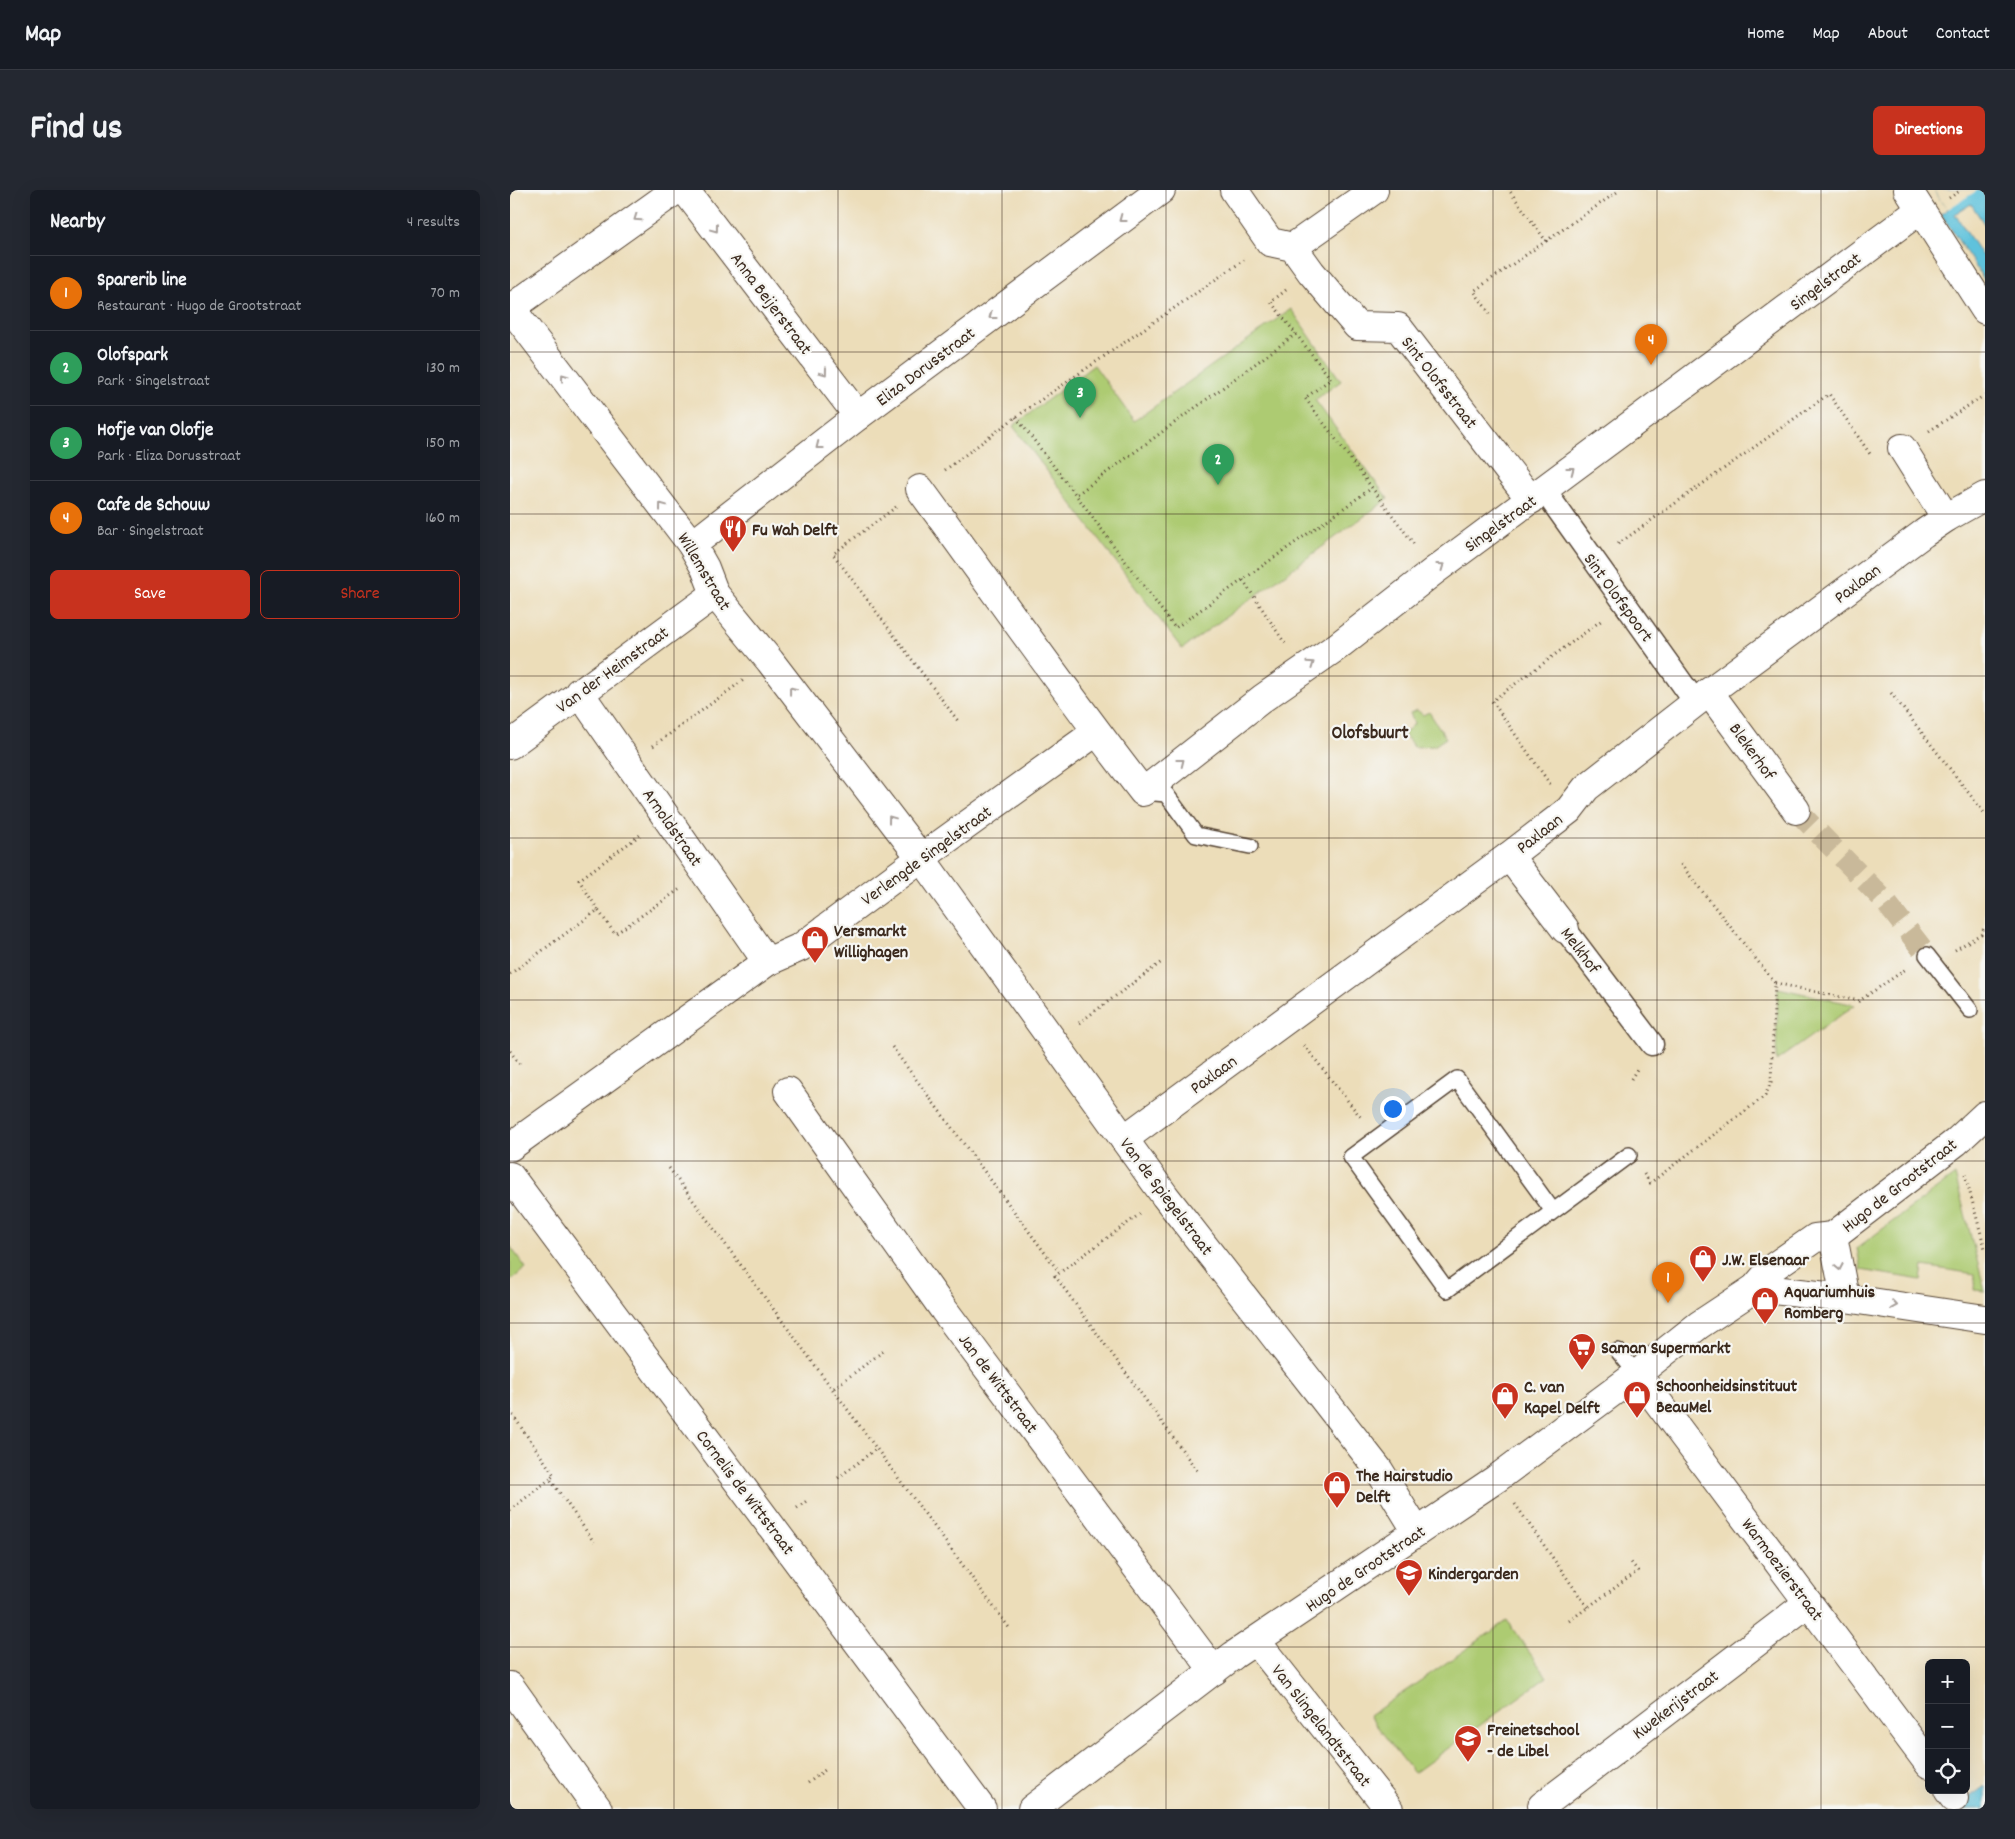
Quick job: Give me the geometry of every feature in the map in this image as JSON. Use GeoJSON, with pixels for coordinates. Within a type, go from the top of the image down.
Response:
{"type":"FeatureCollection","features":[{"type":"Feature","properties":{"kind":"street"},"geometry":{"type":"LineString","coordinates":[[510,308],[676,190]]}},
{"type":"Feature","properties":{"kind":"street","name":"Anna Beijerstraat"},"geometry":{"type":"LineString","coordinates":[[686,190],[858,416]]}},
{"type":"Feature","properties":{"kind":"street","name":"Eliza Dorusstraat"},"geometry":{"type":"LineString","coordinates":[[692,545],[858,416],[1161,190]]}},
{"type":"Feature","properties":{"kind":"street","name":"Sint Olofsstraat"},"geometry":{"type":"LineString","coordinates":[[1234,190],[1282,244],[1311,272],[1357,326],[1398,327],[1537,495]]}},
{"type":"Feature","properties":{"kind":"street"},"geometry":{"type":"LineString","coordinates":[[1282,244],[1374,190]]}},
{"type":"Feature","properties":{"kind":"street"},"geometry":{"type":"LineString","coordinates":[[1914,200],[1985,310]]}},
{"type":"Feature","properties":{"kind":"street","name":"Singelstraat"},"geometry":{"type":"LineString","coordinates":[[1143,792],[1537,495],[1914,200]]}},
{"type":"Feature","properties":{"kind":"street","name":"Willemstraat"},"geometry":{"type":"LineString","coordinates":[[510,308],[692,545],[705,568],[715,594],[770,661],[921,858]]}},
{"type":"Feature","properties":{"kind":"street"},"geometry":{"type":"LineString","coordinates":[[1902,448],[1946,518]]}},
{"type":"Feature","properties":{"kind":"street"},"geometry":{"type":"LineString","coordinates":[[920,489],[1096,732],[1143,792]]}},
{"type":"Feature","properties":{"kind":"street","name":"Sint Olofspoort"},"geometry":{"type":"LineString","coordinates":[[1537,495],[1594,561],[1624,603],[1702,698]]}},
{"type":"Feature","properties":{"kind":"street","name":"Paxlaan"},"geometry":{"type":"LineString","coordinates":[[1124,1139],[1509,856],[1569,810],[1586,788],[1702,698],[1946,518],[1985,496]]}},
{"type":"Feature","properties":{"kind":"street","name":"Van der Heimstraat"},"geometry":{"type":"LineString","coordinates":[[510,745],[579,692],[715,594]]}},
{"type":"Feature","properties":{"kind":"street","name":"Arnoldstraat"},"geometry":{"type":"LineString","coordinates":[[579,692],[767,962]]}},
{"type":"Feature","properties":{"kind":"street","name":"Blekerhof"},"geometry":{"type":"LineString","coordinates":[[1702,698],[1796,810]]}},
{"type":"Feature","properties":{"kind":"street","name":"Verlengde Singelstraat"},"geometry":{"type":"LineString","coordinates":[[510,1147],[767,962],[802,947],[921,858],[1096,732]]}},
{"type":"Feature","properties":{"kind":"street","name":"Melkhof"},"geometry":{"type":"LineString","coordinates":[[1509,856],[1652,1044]]}},
{"type":"Feature","properties":{"kind":"street","name":"Van de Spiegelstraat"},"geometry":{"type":"LineString","coordinates":[[921,858],[1165,1196],[1379,1470],[1417,1532]]}},
{"type":"Feature","properties":{"kind":"street","name":"Jan de Wittstraat"},"geometry":{"type":"LineString","coordinates":[[788,1091],[944,1310],[1214,1671]]}},
{"type":"Feature","properties":{"kind":"street","name":"Hugo de Grootstraat"},"geometry":{"type":"LineString","coordinates":[[1032,1809],[1256,1641],[1496,1479],[1637,1374],[1699,1325],[1755,1288],[1772,1268],[1815,1238],[1833,1236],[1956,1142],[1985,1115]]}},
{"type":"Feature","properties":{"kind":"street","name":"Cornelis de Wittstraat"},"geometry":{"type":"LineString","coordinates":[[510,1176],[982,1809]]}},
{"type":"Feature","properties":{"kind":"street"},"geometry":{"type":"LineString","coordinates":[[1833,1236],[1845,1298]]}},
{"type":"Feature","properties":{"kind":"street"},"geometry":{"type":"LineString","coordinates":[[1755,1288],[1845,1298],[1985,1319]]}},
{"type":"Feature","properties":{"kind":"street","name":"Warmoezierstraat"},"geometry":{"type":"LineString","coordinates":[[1637,1374],[1925,1759]]}},
{"type":"Feature","properties":{"kind":"street","name":"Kwekerijstraat"},"geometry":{"type":"LineString","coordinates":[[1542,1806],[1808,1604]]}},
{"type":"Feature","properties":{"kind":"street","name":"Van Slingelandtstraat"},"geometry":{"type":"LineString","coordinates":[[1256,1641],[1388,1809]]}},
{"type":"Feature","properties":{"kind":"street"},"geometry":{"type":"LineString","coordinates":[[510,1686],[598,1809]]}},
{"type":"Feature","properties":{"kind":"lane"},"geometry":{"type":"LineString","coordinates":[[1143,792],[1166,794],[1196,835],[1250,846]]}},
{"type":"Feature","properties":{"kind":"lane"},"geometry":{"type":"LineString","coordinates":[[1927,955],[1970,1010]]}},
{"type":"Feature","properties":{"kind":"lane"},"geometry":{"type":"LineString","coordinates":[[1553,1211],[1457,1079],[1351,1156],[1447,1290],[1553,1211],[1628,1155]]}},
{"type":"Feature","properties":{"kind":"lane"},"geometry":{"type":"LineString","coordinates":[[1618,1351],[1637,1374]]}},
{"type":"Feature","properties":{"kind":"path"},"geometry":{"type":"LineString","coordinates":[[1509,190],[1546,241]]}},
{"type":"Feature","properties":{"kind":"path"},"geometry":{"type":"LineString","coordinates":[[1490,314],[1474,291],[1620,190]]}},
{"type":"Feature","properties":{"kind":"path"},"geometry":{"type":"LineString","coordinates":[[958,721],[833,554],[1016,417],[1282,244]]}},
{"type":"Feature","properties":{"kind":"path"},"geometry":{"type":"LineString","coordinates":[[1311,272],[1271,302],[1331,379],[1305,398],[1434,571]]}},
{"type":"Feature","properties":{"kind":"path"},"geometry":{"type":"LineString","coordinates":[[1076,495],[1296,334]]}},
{"type":"Feature","properties":{"kind":"path"},"geometry":{"type":"LineString","coordinates":[[1594,561],[1830,394],[1877,464],[1985,395]]}},
{"type":"Feature","properties":{"kind":"path"},"geometry":{"type":"LineString","coordinates":[[1016,417],[1175,628],[1372,488]]}},
{"type":"Feature","properties":{"kind":"path"},"geometry":{"type":"LineString","coordinates":[[1243,580],[1303,670]]}},
{"type":"Feature","properties":{"kind":"path"},"geometry":{"type":"LineString","coordinates":[[1569,810],[1492,701],[1624,603]]}},
{"type":"Feature","properties":{"kind":"path"},"geometry":{"type":"LineString","coordinates":[[628,764],[770,661]]}},
{"type":"Feature","properties":{"kind":"path"},"geometry":{"type":"LineString","coordinates":[[1891,693],[1985,814]]}},
{"type":"Feature","properties":{"kind":"path"},"geometry":{"type":"LineString","coordinates":[[646,831],[579,880],[615,934],[685,884]]}},
{"type":"Feature","properties":{"kind":"path"},"geometry":{"type":"LineString","coordinates":[[1628,1155],[1650,1183],[1765,1096],[1771,1082],[1774,983],[1679,862]]}},
{"type":"Feature","properties":{"kind":"path"},"geometry":{"type":"LineString","coordinates":[[510,974],[598,910]]}},
{"type":"Feature","properties":{"kind":"path"},"geometry":{"type":"LineString","coordinates":[[1054,1042],[1163,961]]}},
{"type":"Feature","properties":{"kind":"path"},"geometry":{"type":"LineString","coordinates":[[1774,983],[1859,1001]]}},
{"type":"Feature","properties":{"kind":"path"},"geometry":{"type":"LineString","coordinates":[[1285,1021],[1376,1138]]}},
{"type":"Feature","properties":{"kind":"path"},"geometry":{"type":"LineString","coordinates":[[892,1048],[1059,1272]]}},
{"type":"Feature","properties":{"kind":"path"},"geometry":{"type":"LineString","coordinates":[[510,1051],[521,1066]]}},
{"type":"Feature","properties":{"kind":"path"},"geometry":{"type":"LineString","coordinates":[[1956,1142],[1985,1249]]}},
{"type":"Feature","properties":{"kind":"path"},"geometry":{"type":"LineString","coordinates":[[669,1168],[834,1388],[1010,1628]]}},
{"type":"Feature","properties":{"kind":"path"},"geometry":{"type":"LineString","coordinates":[[1165,1196],[1055,1276],[1198,1473]]}},
{"type":"Feature","properties":{"kind":"path"},"geometry":{"type":"LineString","coordinates":[[834,1388],[885,1350]]}},
{"type":"Feature","properties":{"kind":"path"},"geometry":{"type":"LineString","coordinates":[[510,1411],[554,1475],[510,1510]]}},
{"type":"Feature","properties":{"kind":"path"},"geometry":{"type":"LineString","coordinates":[[838,1478],[877,1448]]}},
{"type":"Feature","properties":{"kind":"path"},"geometry":{"type":"LineString","coordinates":[[550,1479],[594,1542]]}},
{"type":"Feature","properties":{"kind":"path"},"geometry":{"type":"LineString","coordinates":[[1516,1506],[1588,1608]]}},
{"type":"Feature","properties":{"kind":"path"},"geometry":{"type":"LineString","coordinates":[[1570,1621],[1638,1571],[1630,1561]]}},
{"type":"Feature","properties":{"kind":"path"},"geometry":{"type":"LineString","coordinates":[[808,1783],[825,1770]]}},
{"type":"Feature","properties":{"kind":"green space"},"geometry":{"type":"Polygon","coordinates":[[[1291,309],[1341,381],[1315,400],[1388,499],[1182,649],[1013,426],[1094,365],[1134,421],[1291,309]]]}},
{"type":"Feature","properties":{"kind":"green space"},"geometry":{"type":"Polygon","coordinates":[[[1417,710],[1423,715],[1429,712],[1446,738],[1434,746],[1414,747],[1404,734],[1414,724],[1410,713],[1417,710]]]}},
{"type":"Feature","properties":{"kind":"green space"},"geometry":{"type":"Polygon","coordinates":[[[1778,988],[1855,1005],[1776,1061],[1778,988]]]}},
{"type":"Feature","properties":{"kind":"green space"},"geometry":{"type":"Polygon","coordinates":[[[1955,1175],[1985,1291],[1974,1290],[1975,1274],[1923,1266],[1921,1280],[1861,1270],[1857,1248],[1955,1175]]]}},
{"type":"Feature","properties":{"kind":"green space"},"geometry":{"type":"Polygon","coordinates":[[[510,1246],[526,1268],[510,1281],[510,1246]]]}},
{"type":"Feature","properties":{"kind":"green space"},"geometry":{"type":"Polygon","coordinates":[[[1507,1621],[1547,1677],[1414,1773],[1369,1716],[1507,1621]]]}},
{"type":"Feature","properties":{"kind":"water"},"geometry":{"type":"Polygon","coordinates":[[[1935,190],[1983,190],[1985,194],[1985,225],[1971,204],[1955,214],[1982,256],[1985,254],[1985,281],[1941,214],[1948,209],[1942,203],[1935,190]]]}},
{"type":"Feature","properties":{"kind":"water"},"geometry":{"type":"Polygon","coordinates":[[[1985,1786],[1985,1809],[1953,1809],[1985,1786]]]}},
{"type":"Feature","properties":{"kind":"pier"},"geometry":{"type":"Polygon","coordinates":[[[1935,190],[1978,190],[1948,209],[1942,203],[1935,190]]]}},
{"type":"Feature","properties":{"kind":"tunnel"},"geometry":{"type":"LineString","coordinates":[[1796,810],[1884,900],[1927,955]]}},
{"type":"Feature","properties":{"kind":"place","name":"Cafe de Schouw"},"geometry":{"type":"Point","coordinates":[1651,365]}},
{"type":"Feature","properties":{"kind":"place","name":"Hofje van Olofje"},"geometry":{"type":"Point","coordinates":[1080,418]}},
{"type":"Feature","properties":{"kind":"place","name":"Olofspark"},"geometry":{"type":"Point","coordinates":[1218,485]}},
{"type":"Feature","properties":{"kind":"place","name":"Fu Wah Delft"},"geometry":{"type":"Point","coordinates":[733,553]}},
{"type":"Feature","properties":{"kind":"place","name":"Versmarkt Willighagen"},"geometry":{"type":"Point","coordinates":[815,964]}},
{"type":"Feature","properties":{"kind":"place","name":"J.W. Elsenaar"},"geometry":{"type":"Point","coordinates":[1703,1283]}},
{"type":"Feature","properties":{"kind":"place","name":"Sparerib line"},"geometry":{"type":"Point","coordinates":[1668,1303]}},
{"type":"Feature","properties":{"kind":"place","name":"Aquariumhuis Romberg"},"geometry":{"type":"Point","coordinates":[1765,1325]}},
{"type":"Feature","properties":{"kind":"place","name":"Saman Supermarkt"},"geometry":{"type":"Point","coordinates":[1582,1371]}},
{"type":"Feature","properties":{"kind":"place","name":"Schoonheidsinstituut BeauMel"},"geometry":{"type":"Point","coordinates":[1637,1419]}},
{"type":"Feature","properties":{"kind":"place","name":"C. van Kapel Delft"},"geometry":{"type":"Point","coordinates":[1505,1420]}},
{"type":"Feature","properties":{"kind":"place","name":"The Hairstudio Delft"},"geometry":{"type":"Point","coordinates":[1337,1509]}},
{"type":"Feature","properties":{"kind":"place","name":"Kindergarden"},"geometry":{"type":"Point","coordinates":[1409,1597]}},
{"type":"Feature","properties":{"kind":"place","name":"Freinetschool - de Libel"},"geometry":{"type":"Point","coordinates":[1468,1763]}},
{"type":"Feature","properties":{"kind":"district","name":"Olofsbuurt"},"geometry":{"type":"Point","coordinates":[1370,731]}}]}
